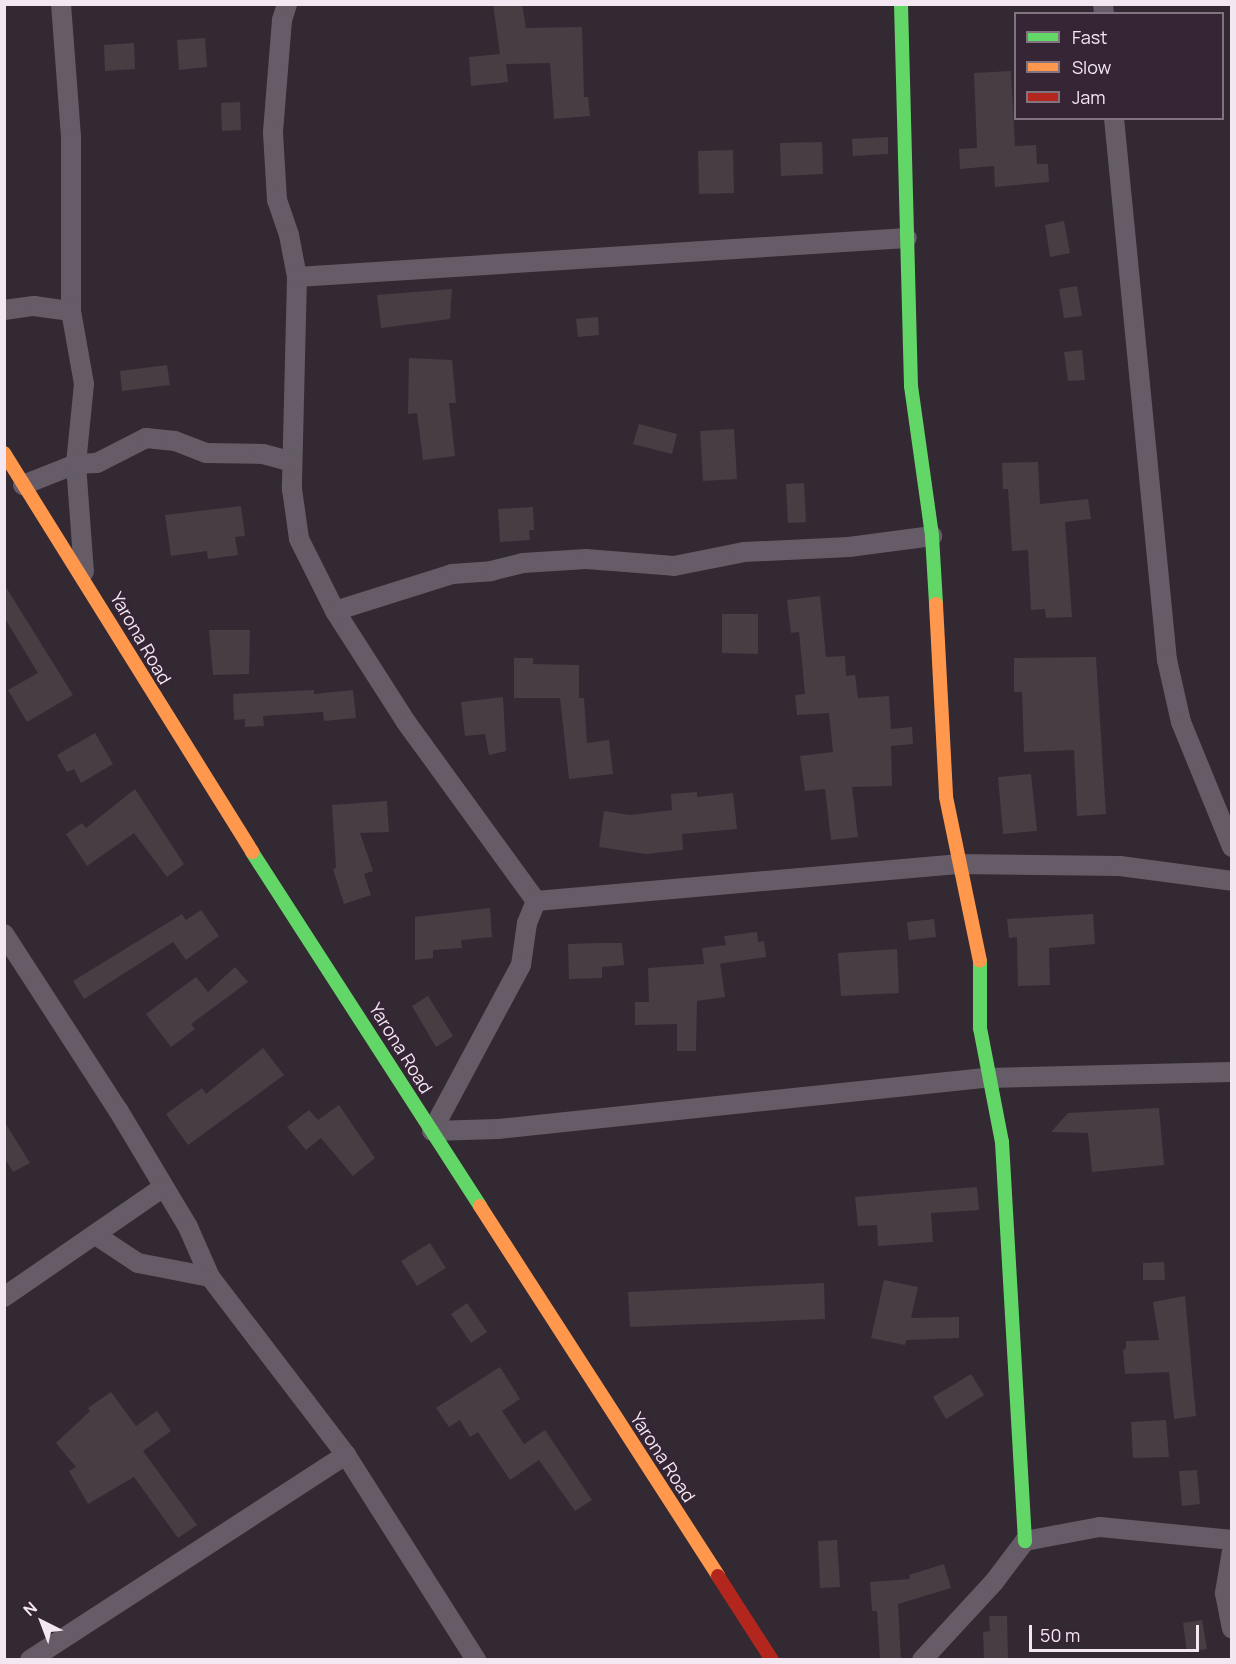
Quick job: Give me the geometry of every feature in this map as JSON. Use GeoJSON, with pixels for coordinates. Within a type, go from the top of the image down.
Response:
{"type":"FeatureCollection","features":[{"type":"Feature","properties":{"kind":"street"},"geometry":{"type":"LineString","coordinates":[[61,4],[70,138],[71,311],[84,384],[76,464],[85,578]]}},
{"type":"Feature","properties":{"kind":"street"},"geometry":{"type":"LineString","coordinates":[[287,4],[282,20],[273,133],[277,200],[289,235],[297,277],[292,512],[299,539],[335,611],[406,722],[536,900]]}},
{"type":"Feature","properties":{"kind":"street"},"geometry":{"type":"LineString","coordinates":[[901,4],[911,386],[932,536],[946,797],[957,864],[968,889],[980,951],[980,1028],[987,1078],[1002,1142],[1019,1489],[1025,1541]]}},
{"type":"Feature","properties":{"kind":"street"},"geometry":{"type":"LineString","coordinates":[[1114,120],[1167,660],[1181,722],[1232,847]]}},
{"type":"Feature","properties":{"kind":"street"},"geometry":{"type":"LineString","coordinates":[[297,277],[907,238]]}},
{"type":"Feature","properties":{"kind":"street"},"geometry":{"type":"LineString","coordinates":[[4,310],[34,306],[71,311]]}},
{"type":"Feature","properties":{"kind":"street"},"geometry":{"type":"LineString","coordinates":[[23,485],[76,464],[97,463],[146,438],[175,441],[206,453],[263,454],[292,462]]}},
{"type":"Feature","properties":{"kind":"street","name":"Yarona Road"},"geometry":{"type":"LineString","coordinates":[[4,453],[85,578],[178,738],[772,1659]]}},
{"type":"Feature","properties":{"kind":"street"},"geometry":{"type":"LineString","coordinates":[[335,611],[452,574],[523,563],[586,559],[674,566],[744,552],[849,547],[932,536]]}},
{"type":"Feature","properties":{"kind":"street"},"geometry":{"type":"LineString","coordinates":[[536,900],[957,864],[1120,866],[1232,881]]}},
{"type":"Feature","properties":{"kind":"street"},"geometry":{"type":"LineString","coordinates":[[536,900],[527,923],[521,965],[432,1131],[498,1129],[987,1078],[1232,1072]]}},
{"type":"Feature","properties":{"kind":"street"},"geometry":{"type":"LineString","coordinates":[[4,934],[118,1110],[162,1188],[188,1227],[210,1276],[346,1455],[476,1659]]}},
{"type":"Feature","properties":{"kind":"street"},"geometry":{"type":"LineString","coordinates":[[4,1297],[97,1236],[162,1188]]}},
{"type":"Feature","properties":{"kind":"street"},"geometry":{"type":"LineString","coordinates":[[97,1236],[138,1263],[210,1276]]}},
{"type":"Feature","properties":{"kind":"street"},"geometry":{"type":"LineString","coordinates":[[30,1659],[346,1455]]}},
{"type":"Feature","properties":{"kind":"street"},"geometry":{"type":"LineString","coordinates":[[922,1659],[994,1582],[1025,1541],[1100,1527],[1232,1540]]}},
{"type":"Feature","properties":{"kind":"street"},"geometry":{"type":"LineString","coordinates":[[1232,1551],[1225,1593],[1232,1628]]}},
{"type":"Feature","properties":{"kind":"building"},"geometry":{"type":"Polygon","coordinates":[[[493,4],[522,4],[526,28],[582,27],[584,97],[588,97],[590,116],[554,119],[550,63],[506,64],[508,82],[471,86],[469,57],[500,54],[493,4]]]}},
{"type":"Feature","properties":{"kind":"building"},"geometry":{"type":"Polygon","coordinates":[[[205,38],[207,67],[179,70],[177,40],[205,38]]]}},
{"type":"Feature","properties":{"kind":"building"},"geometry":{"type":"Polygon","coordinates":[[[134,43],[135,69],[105,71],[104,45],[134,43]]]}},
{"type":"Feature","properties":{"kind":"building"},"geometry":{"type":"Polygon","coordinates":[[[1011,71],[1015,146],[1036,145],[1037,164],[1048,164],[1049,182],[995,187],[994,166],[960,169],[959,149],[977,148],[974,73],[1011,71]]]}},
{"type":"Feature","properties":{"kind":"building"},"geometry":{"type":"Polygon","coordinates":[[[240,102],[241,130],[222,131],[221,103],[240,102]]]}},
{"type":"Feature","properties":{"kind":"building"},"geometry":{"type":"Polygon","coordinates":[[[888,137],[888,154],[853,156],[852,139],[888,137]]]}},
{"type":"Feature","properties":{"kind":"building"},"geometry":{"type":"Polygon","coordinates":[[[822,142],[823,174],[781,176],[780,143],[822,142]]]}},
{"type":"Feature","properties":{"kind":"building"},"geometry":{"type":"Polygon","coordinates":[[[733,150],[734,193],[699,194],[698,151],[733,150]]]}},
{"type":"Feature","properties":{"kind":"building"},"geometry":{"type":"Polygon","coordinates":[[[1064,221],[1070,253],[1050,257],[1045,225],[1064,221]]]}},
{"type":"Feature","properties":{"kind":"building"},"geometry":{"type":"Polygon","coordinates":[[[1077,286],[1082,316],[1064,318],[1059,289],[1077,286]]]}},
{"type":"Feature","properties":{"kind":"building"},"geometry":{"type":"Polygon","coordinates":[[[452,289],[450,319],[381,328],[377,295],[452,289]]]}},
{"type":"Feature","properties":{"kind":"building"},"geometry":{"type":"Polygon","coordinates":[[[598,317],[599,335],[578,337],[576,319],[598,317]]]}},
{"type":"Feature","properties":{"kind":"building"},"geometry":{"type":"Polygon","coordinates":[[[1082,350],[1085,380],[1068,381],[1064,352],[1082,350]]]}},
{"type":"Feature","properties":{"kind":"building"},"geometry":{"type":"Polygon","coordinates":[[[409,358],[452,360],[456,403],[449,403],[455,456],[423,460],[417,413],[408,414],[409,358]]]}},
{"type":"Feature","properties":{"kind":"building"},"geometry":{"type":"Polygon","coordinates":[[[167,365],[170,385],[122,391],[120,371],[167,365]]]}},
{"type":"Feature","properties":{"kind":"building"},"geometry":{"type":"Polygon","coordinates":[[[639,424],[677,434],[672,454],[633,444],[639,424]]]}},
{"type":"Feature","properties":{"kind":"building"},"geometry":{"type":"Polygon","coordinates":[[[734,429],[737,479],[703,481],[700,431],[734,429]]]}},
{"type":"Feature","properties":{"kind":"building"},"geometry":{"type":"Polygon","coordinates":[[[1038,462],[1040,504],[1088,499],[1091,519],[1065,522],[1072,617],[1046,618],[1045,609],[1031,610],[1028,550],[1012,551],[1008,489],[1003,489],[1002,463],[1038,462]]]}},
{"type":"Feature","properties":{"kind":"building"},"geometry":{"type":"Polygon","coordinates":[[[804,483],[806,522],[788,523],[786,484],[804,483]]]}},
{"type":"Feature","properties":{"kind":"building"},"geometry":{"type":"Polygon","coordinates":[[[241,506],[245,536],[235,537],[238,555],[208,559],[207,551],[171,556],[165,515],[241,506]]]}},
{"type":"Feature","properties":{"kind":"building"},"geometry":{"type":"Polygon","coordinates":[[[533,507],[534,530],[529,530],[530,540],[500,542],[498,509],[533,507]]]}},
{"type":"Feature","properties":{"kind":"building"},"geometry":{"type":"Polygon","coordinates":[[[4,584],[73,695],[27,722],[8,690],[38,673],[4,617],[4,584]]]}},
{"type":"Feature","properties":{"kind":"building"},"geometry":{"type":"Polygon","coordinates":[[[820,596],[826,657],[845,656],[846,676],[855,675],[858,698],[889,696],[891,729],[912,727],[913,744],[891,746],[892,786],[852,787],[858,837],[831,840],[825,789],[805,791],[800,756],[833,752],[829,713],[797,715],[795,695],[805,694],[799,632],[791,633],[787,600],[820,596]]]}},
{"type":"Feature","properties":{"kind":"building"},"geometry":{"type":"Polygon","coordinates":[[[722,614],[758,614],[758,654],[722,653],[722,614]]]}},
{"type":"Feature","properties":{"kind":"building"},"geometry":{"type":"Polygon","coordinates":[[[209,630],[250,630],[249,674],[213,675],[209,630]]]}},
{"type":"Feature","properties":{"kind":"building"},"geometry":{"type":"Polygon","coordinates":[[[1096,657],[1106,814],[1077,816],[1074,750],[1024,752],[1022,692],[1014,692],[1014,658],[1096,657]]]}},
{"type":"Feature","properties":{"kind":"building"},"geometry":{"type":"Polygon","coordinates":[[[514,658],[533,658],[533,664],[579,665],[579,698],[584,698],[587,743],[609,740],[613,774],[569,779],[560,698],[514,698],[514,658]]]}},
{"type":"Feature","properties":{"kind":"building"},"geometry":{"type":"Polygon","coordinates":[[[314,690],[314,694],[353,690],[356,718],[324,721],[323,712],[263,716],[264,726],[245,727],[245,719],[234,720],[233,694],[314,690]]]}},
{"type":"Feature","properties":{"kind":"building"},"geometry":{"type":"Polygon","coordinates":[[[503,697],[506,751],[489,755],[485,734],[465,736],[461,702],[503,697]]]}},
{"type":"Feature","properties":{"kind":"building"},"geometry":{"type":"Polygon","coordinates":[[[95,733],[113,764],[81,783],[74,769],[67,772],[57,755],[95,733]]]}},
{"type":"Feature","properties":{"kind":"building"},"geometry":{"type":"Polygon","coordinates":[[[1031,774],[1037,831],[1003,834],[998,777],[1031,774]]]}},
{"type":"Feature","properties":{"kind":"building"},"geometry":{"type":"Polygon","coordinates":[[[135,789],[184,864],[167,877],[134,833],[87,866],[66,834],[82,823],[86,828],[135,789]]]}},
{"type":"Feature","properties":{"kind":"building"},"geometry":{"type":"Polygon","coordinates":[[[697,792],[697,797],[733,793],[737,829],[682,834],[683,850],[646,854],[599,847],[604,811],[630,815],[672,810],[671,794],[697,792]]]}},
{"type":"Feature","properties":{"kind":"building"},"geometry":{"type":"Polygon","coordinates":[[[387,801],[389,832],[360,833],[373,871],[364,874],[371,895],[344,904],[333,869],[336,868],[332,805],[387,801]]]}},
{"type":"Feature","properties":{"kind":"building"},"geometry":{"type":"Polygon","coordinates":[[[490,908],[492,937],[461,940],[462,948],[433,950],[433,958],[415,960],[415,917],[490,908]]]}},
{"type":"Feature","properties":{"kind":"building"},"geometry":{"type":"Polygon","coordinates":[[[201,910],[219,936],[186,960],[173,942],[84,999],[73,981],[182,914],[186,920],[201,910]]]}},
{"type":"Feature","properties":{"kind":"building"},"geometry":{"type":"Polygon","coordinates":[[[1093,914],[1095,944],[1049,948],[1050,985],[1018,986],[1017,937],[1009,938],[1007,919],[1093,914]]]}},
{"type":"Feature","properties":{"kind":"building"},"geometry":{"type":"Polygon","coordinates":[[[934,919],[936,937],[909,940],[907,922],[934,919]]]}},
{"type":"Feature","properties":{"kind":"building"},"geometry":{"type":"Polygon","coordinates":[[[757,932],[758,942],[764,941],[766,957],[720,964],[725,997],[697,1001],[696,1051],[677,1051],[677,1024],[635,1025],[635,1002],[649,1002],[648,968],[704,964],[702,948],[726,945],[724,936],[757,932]]]}},
{"type":"Feature","properties":{"kind":"building"},"geometry":{"type":"Polygon","coordinates":[[[622,943],[624,965],[602,967],[602,978],[569,979],[568,944],[622,943]]]}},
{"type":"Feature","properties":{"kind":"building"},"geometry":{"type":"Polygon","coordinates":[[[897,949],[899,993],[841,996],[838,953],[897,949]]]}},
{"type":"Feature","properties":{"kind":"building"},"geometry":{"type":"Polygon","coordinates":[[[235,967],[248,982],[191,1024],[195,1029],[171,1047],[146,1014],[196,977],[208,992],[235,967]]]}},
{"type":"Feature","properties":{"kind":"building"},"geometry":{"type":"Polygon","coordinates":[[[428,996],[453,1036],[436,1047],[412,1006],[428,996]]]}},
{"type":"Feature","properties":{"kind":"building"},"geometry":{"type":"Polygon","coordinates":[[[263,1048],[284,1075],[188,1145],[166,1114],[202,1088],[206,1094],[263,1048]]]}},
{"type":"Feature","properties":{"kind":"building"},"geometry":{"type":"Polygon","coordinates":[[[339,1105],[375,1158],[353,1176],[321,1138],[306,1150],[287,1127],[309,1110],[318,1120],[339,1105]]]}},
{"type":"Feature","properties":{"kind":"building"},"geometry":{"type":"Polygon","coordinates":[[[1159,1108],[1164,1165],[1092,1172],[1088,1133],[1051,1132],[1068,1113],[1159,1108]]]}},
{"type":"Feature","properties":{"kind":"building"},"geometry":{"type":"Polygon","coordinates":[[[4,1121],[30,1163],[13,1172],[4,1157],[4,1121]]]}},
{"type":"Feature","properties":{"kind":"building"},"geometry":{"type":"Polygon","coordinates":[[[977,1187],[979,1210],[931,1213],[933,1242],[878,1246],[877,1225],[858,1226],[855,1197],[977,1187]]]}},
{"type":"Feature","properties":{"kind":"building"},"geometry":{"type":"Polygon","coordinates":[[[430,1243],[446,1268],[417,1286],[401,1261],[430,1243]]]}},
{"type":"Feature","properties":{"kind":"building"},"geometry":{"type":"Polygon","coordinates":[[[1164,1262],[1165,1280],[1143,1280],[1143,1263],[1164,1262]]]}},
{"type":"Feature","properties":{"kind":"building"},"geometry":{"type":"Polygon","coordinates":[[[884,1280],[918,1287],[911,1318],[959,1317],[959,1338],[906,1340],[905,1345],[871,1338],[884,1280]]]}},
{"type":"Feature","properties":{"kind":"building"},"geometry":{"type":"Polygon","coordinates":[[[824,1283],[825,1319],[630,1327],[628,1292],[824,1283]]]}},
{"type":"Feature","properties":{"kind":"building"},"geometry":{"type":"Polygon","coordinates":[[[1185,1296],[1196,1416],[1174,1419],[1169,1372],[1125,1374],[1123,1350],[1126,1349],[1126,1341],[1159,1340],[1153,1302],[1185,1296]]]}},
{"type":"Feature","properties":{"kind":"building"},"geometry":{"type":"Polygon","coordinates":[[[467,1303],[487,1332],[471,1343],[451,1314],[467,1303]]]}},
{"type":"Feature","properties":{"kind":"building"},"geometry":{"type":"Polygon","coordinates":[[[500,1367],[520,1399],[502,1411],[524,1444],[545,1430],[592,1500],[575,1511],[539,1460],[510,1480],[478,1432],[470,1437],[460,1420],[449,1427],[436,1408],[500,1367]]]}},
{"type":"Feature","properties":{"kind":"building"},"geometry":{"type":"Polygon","coordinates":[[[971,1374],[984,1395],[946,1419],[933,1397],[971,1374]]]}},
{"type":"Feature","properties":{"kind":"building"},"geometry":{"type":"Polygon","coordinates":[[[111,1392],[136,1426],[157,1411],[171,1431],[143,1451],[197,1525],[178,1538],[134,1477],[88,1504],[69,1471],[76,1467],[56,1443],[90,1411],[88,1408],[111,1392]]]}},
{"type":"Feature","properties":{"kind":"building"},"geometry":{"type":"Polygon","coordinates":[[[1166,1420],[1169,1457],[1133,1458],[1131,1422],[1166,1420]]]}},
{"type":"Feature","properties":{"kind":"building"},"geometry":{"type":"Polygon","coordinates":[[[1197,1470],[1200,1504],[1182,1506],[1179,1471],[1197,1470]]]}},
{"type":"Feature","properties":{"kind":"building"},"geometry":{"type":"Polygon","coordinates":[[[837,1540],[840,1587],[820,1588],[818,1541],[837,1540]]]}},
{"type":"Feature","properties":{"kind":"building"},"geometry":{"type":"Polygon","coordinates":[[[944,1564],[951,1588],[898,1604],[901,1659],[880,1659],[877,1611],[872,1611],[870,1582],[910,1579],[909,1575],[944,1564]]]}},
{"type":"Feature","properties":{"kind":"building"},"geometry":{"type":"Polygon","coordinates":[[[989,1616],[1007,1616],[1008,1659],[984,1659],[983,1632],[990,1631],[989,1616]]]}},
{"type":"Feature","properties":{"kind":"building"},"geometry":{"type":"Polygon","coordinates":[[[1202,1620],[1207,1649],[1187,1652],[1183,1623],[1202,1620]]]}},
{"type":"Feature","properties":{"kind":"traffic: fast"},"geometry":{"type":"LineString","coordinates":[[901,4],[911,386],[932,536],[936,604]]}},
{"type":"Feature","properties":{"kind":"traffic: fast"},"geometry":{"type":"LineString","coordinates":[[252,852],[480,1206]]}},
{"type":"Feature","properties":{"kind":"traffic: fast"},"geometry":{"type":"LineString","coordinates":[[980,961],[980,1028],[1002,1142],[1025,1541]]}},
{"type":"Feature","properties":{"kind":"traffic: slow"},"geometry":{"type":"LineString","coordinates":[[4,453],[252,852]]}},
{"type":"Feature","properties":{"kind":"traffic: slow"},"geometry":{"type":"LineString","coordinates":[[936,604],[946,797],[980,961]]}},
{"type":"Feature","properties":{"kind":"traffic: slow"},"geometry":{"type":"LineString","coordinates":[[480,1206],[718,1576]]}},
{"type":"Feature","properties":{"kind":"traffic: jam"},"geometry":{"type":"LineString","coordinates":[[718,1576],[772,1660]]}}]}
